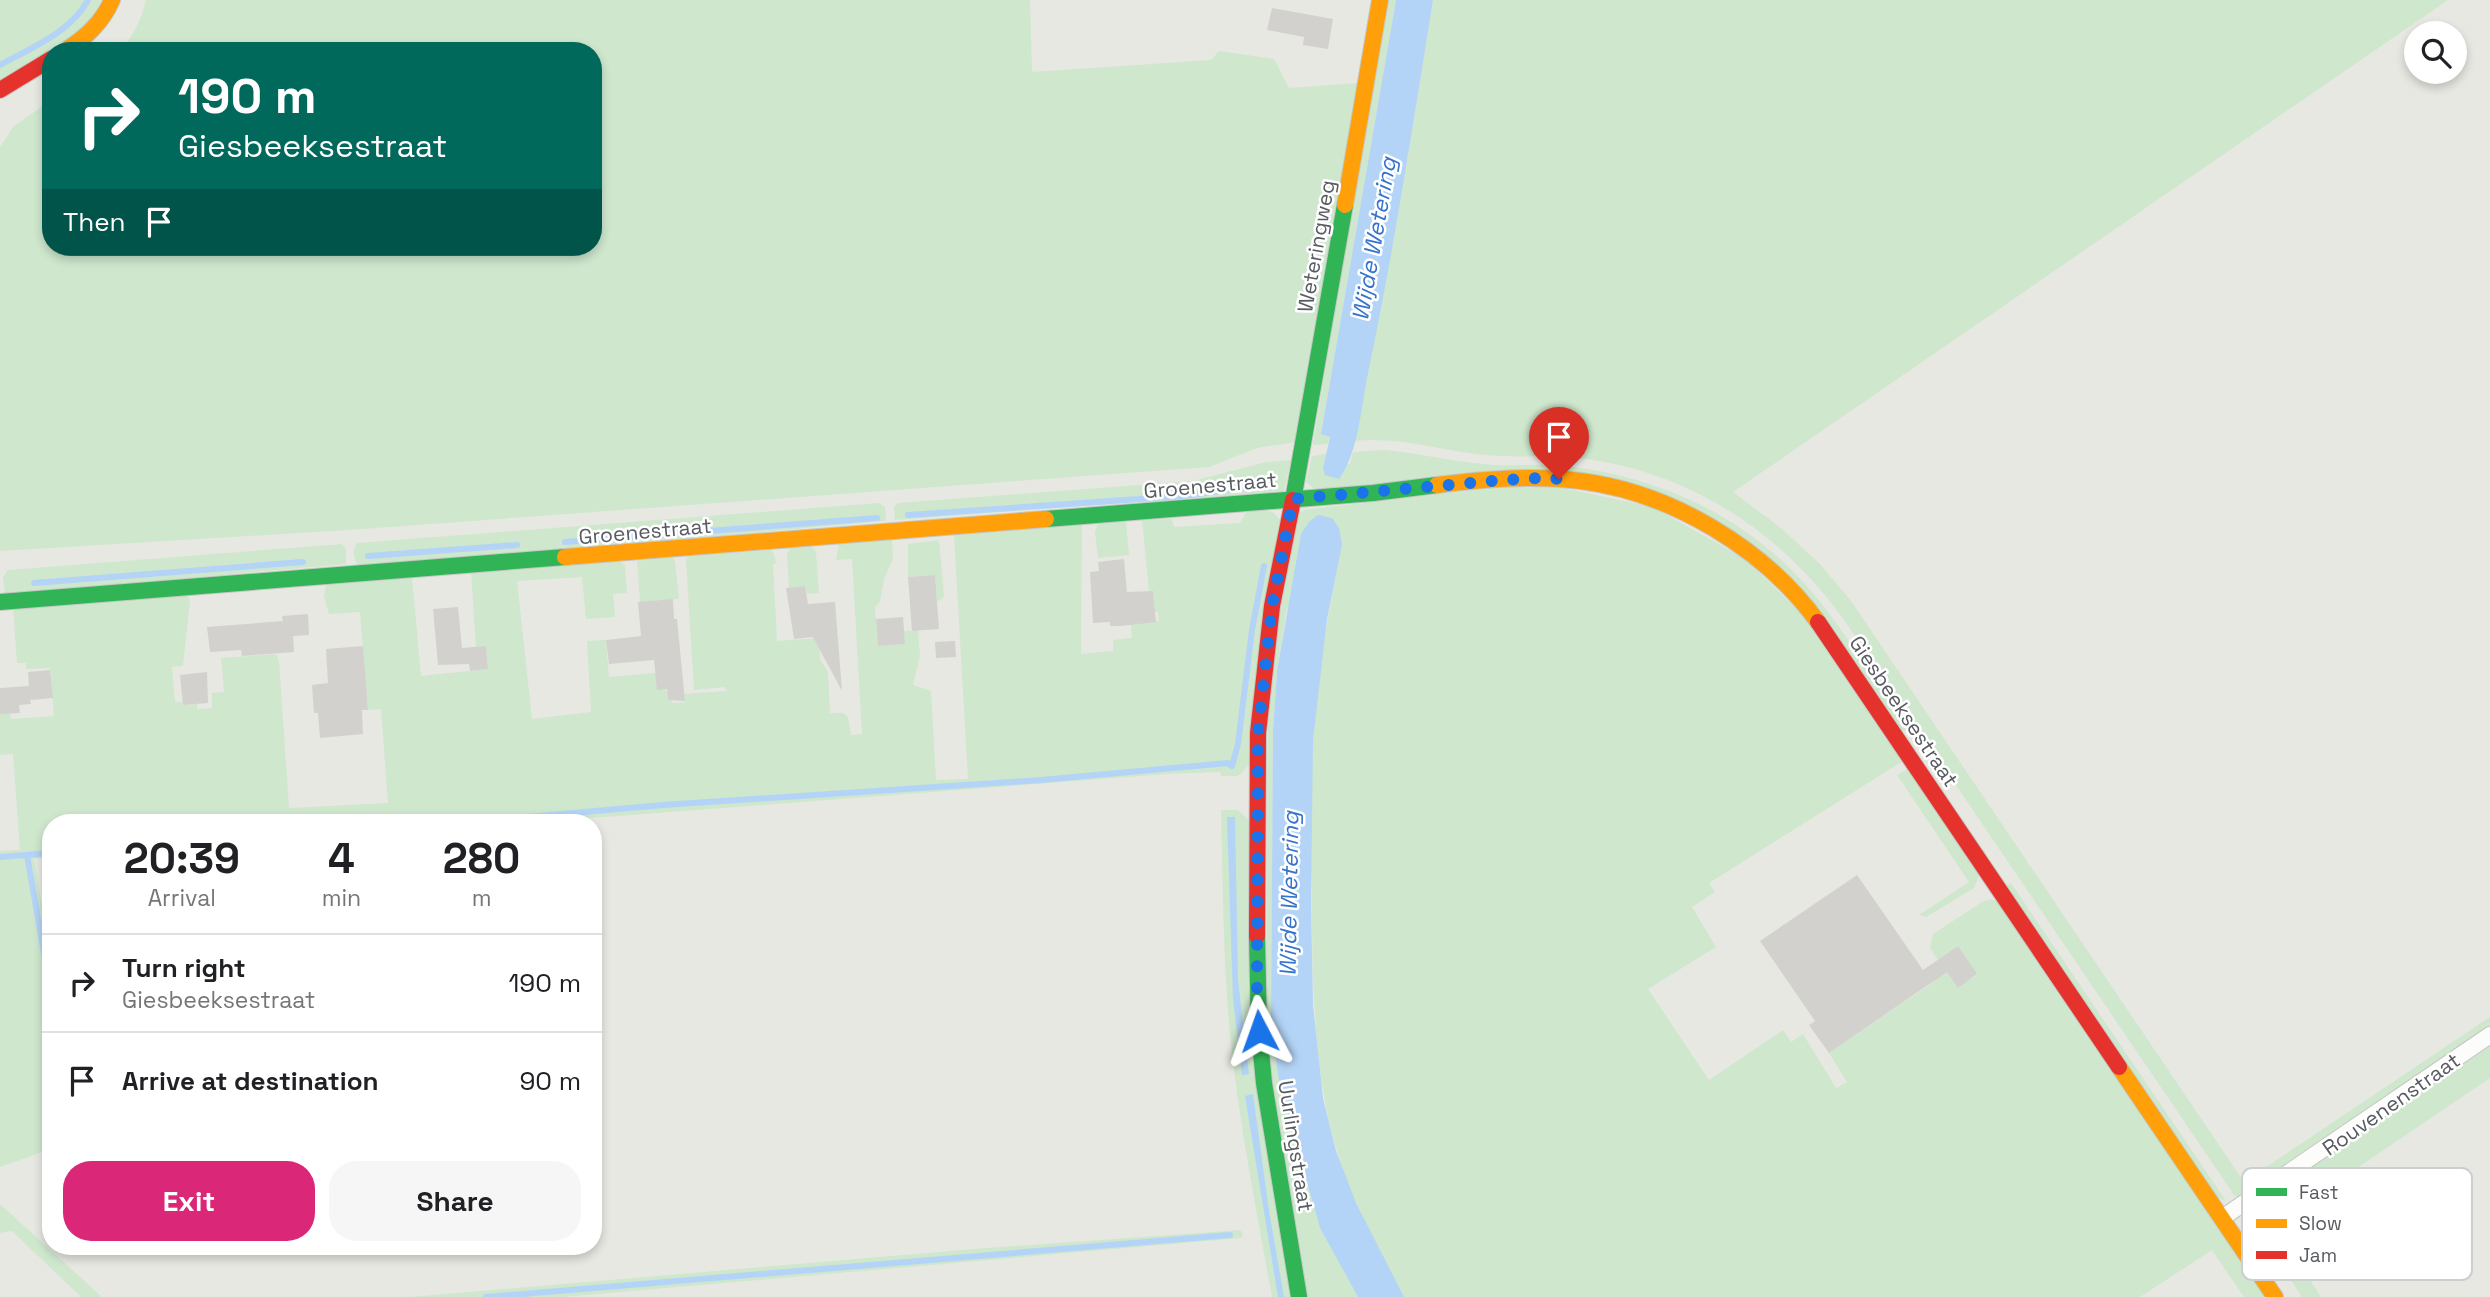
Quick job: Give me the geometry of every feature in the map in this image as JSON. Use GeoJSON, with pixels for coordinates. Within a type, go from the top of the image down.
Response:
{"type":"FeatureCollection","features":[{"type":"Feature","properties":{"kind":"street"},"geometry":{"type":"LineString","coordinates":[[78,42],[100,24],[112,0]]}},
{"type":"Feature","properties":{"kind":"street","name":"Weteringweg"},"geometry":{"type":"LineString","coordinates":[[1293,499],[1380,0]]}},
{"type":"Feature","properties":{"kind":"street"},"geometry":{"type":"LineString","coordinates":[[0,90],[42,65]]}},
{"type":"Feature","properties":{"kind":"street","name":"Giesbeeksestraat"},"geometry":{"type":"LineString","coordinates":[[1293,499],[1503,480],[1542,478],[1575,481],[1609,486],[1668,505],[1698,518],[1749,552],[1790,588],[1816,619],[2242,1248]]}},
{"type":"Feature","properties":{"kind":"street","name":"Groenestraat"},"geometry":{"type":"LineString","coordinates":[[0,601],[1293,499]]}},
{"type":"Feature","properties":{"kind":"street","name":"Uurlingstraat"},"geometry":{"type":"LineString","coordinates":[[1293,499],[1272,606],[1258,733],[1257,987],[1264,1083],[1299,1297]]}},
{"type":"Feature","properties":{"kind":"street","name":"Rouvenenstraat"},"geometry":{"type":"LineString","coordinates":[[2295,1168],[2490,1035]]}},
{"type":"Feature","properties":{"kind":"street","name":"Rouvenenstraat"},"geometry":{"type":"LineString","coordinates":[[2222,1218],[2242,1204]]}},
{"type":"Feature","properties":{"kind":"street","name":"Giesbeeksestraat"},"geometry":{"type":"LineString","coordinates":[[2264,1280],[2275,1297]]}},
{"type":"Feature","properties":{"kind":"green space"},"geometry":{"type":"Polygon","coordinates":[[[0,0],[101,0],[94,14],[71,37],[64,42],[42,42],[42,57],[0,80],[0,0]]]}},
{"type":"Feature","properties":{"kind":"green space"},"geometry":{"type":"Polygon","coordinates":[[[146,0],[1030,0],[1032,72],[1211,60],[1219,51],[1274,59],[1289,88],[1358,83],[1296,442],[1257,448],[1209,467],[348,530],[0,551],[0,147],[13,127],[42,106],[42,256],[602,256],[602,42],[127,42],[142,14],[146,0]]]}},
{"type":"Feature","properties":{"kind":"green space"},"geometry":{"type":"Polygon","coordinates":[[[1386,0],[1396,0],[1321,433],[1330,436],[1328,444],[1313,445],[1386,0]]]}},
{"type":"Feature","properties":{"kind":"green space"},"geometry":{"type":"Polygon","coordinates":[[[1433,0],[2448,0],[2417,21],[2404,21],[2404,30],[1733,492],[1781,528],[1820,564],[1851,601],[2242,1179],[2242,1197],[2239,1199],[1844,620],[1818,587],[1759,531],[1690,489],[1652,474],[1612,463],[1570,457],[1486,455],[1404,442],[1354,441],[1404,181],[1433,0]]]}},
{"type":"Feature","properties":{"kind":"green space"},"geometry":{"type":"Polygon","coordinates":[[[1384,450],[1484,464],[1553,465],[1598,471],[1664,489],[1726,519],[1755,538],[1806,585],[1846,637],[1906,729],[1902,732],[1817,608],[1648,489],[1315,489],[1306,482],[1312,456],[1326,454],[1323,468],[1350,464],[1353,452],[1384,450]]]}},
{"type":"Feature","properties":{"kind":"green space"},"geometry":{"type":"Polygon","coordinates":[[[1291,460],[1284,491],[895,520],[894,507],[898,503],[1193,481],[1266,462],[1291,460]]]}},
{"type":"Feature","properties":{"kind":"green space"},"geometry":{"type":"Polygon","coordinates":[[[1558,487],[1653,507],[1745,559],[1804,616],[1903,761],[1709,883],[1715,892],[1692,907],[1716,947],[1648,989],[1709,1080],[1783,1030],[1791,1042],[1803,1034],[1836,1088],[1847,1082],[1829,1053],[1931,984],[1944,968],[1958,987],[1977,975],[1958,946],[1938,960],[1930,948],[1933,934],[1982,902],[1990,899],[1999,902],[2242,1263],[2242,1280],[2254,1280],[2265,1297],[2244,1297],[2212,1250],[2140,1297],[1404,1297],[1366,1224],[1342,1168],[1329,1120],[1316,1037],[1311,877],[1312,761],[1321,665],[1342,545],[1287,609],[1277,671],[1273,732],[1271,1018],[1278,1075],[1320,1228],[1358,1297],[1303,1297],[1266,1044],[1268,679],[1298,514],[1304,510],[1473,490],[1558,487]]]}},
{"type":"Feature","properties":{"kind":"green space"},"geometry":{"type":"Polygon","coordinates":[[[879,503],[885,507],[886,521],[360,567],[354,555],[357,543],[879,503]]]}},
{"type":"Feature","properties":{"kind":"green space"},"geometry":{"type":"Polygon","coordinates":[[[1265,510],[1274,513],[1280,520],[1251,763],[1238,776],[1221,776],[1220,772],[1167,774],[602,817],[602,814],[42,814],[42,858],[34,859],[42,906],[42,1152],[0,1167],[0,851],[20,850],[13,754],[0,755],[0,714],[10,713],[11,719],[54,716],[50,668],[26,669],[26,663],[17,663],[13,609],[186,595],[190,600],[183,666],[172,667],[175,702],[182,702],[183,705],[197,704],[197,709],[212,708],[212,693],[224,692],[221,658],[276,654],[279,661],[289,808],[388,803],[381,709],[368,710],[360,612],[329,614],[324,596],[326,585],[412,578],[421,676],[488,669],[486,646],[476,647],[471,572],[620,561],[625,566],[627,593],[613,594],[615,617],[586,619],[582,577],[517,581],[532,719],[591,712],[587,641],[606,640],[609,677],[655,673],[673,703],[685,702],[684,694],[726,691],[725,687],[694,690],[686,560],[688,556],[772,550],[777,563],[773,564],[777,641],[820,638],[820,659],[828,672],[830,713],[843,713],[848,717],[851,735],[862,734],[852,559],[836,560],[839,544],[892,540],[893,559],[884,579],[880,602],[875,607],[878,646],[905,644],[904,631],[918,630],[920,656],[913,685],[931,691],[936,780],[968,779],[954,535],[1082,525],[1081,654],[1113,651],[1113,640],[1132,638],[1131,624],[1159,621],[1158,612],[1155,612],[1153,591],[1149,591],[1142,520],[1172,519],[1174,527],[1240,523],[1247,511],[1265,510]]]}},
{"type":"Feature","properties":{"kind":"green space"},"geometry":{"type":"Polygon","coordinates":[[[1126,522],[1129,555],[1098,558],[1095,532],[1098,523],[1126,522]]]}},
{"type":"Feature","properties":{"kind":"green space"},"geometry":{"type":"Polygon","coordinates":[[[939,540],[944,597],[937,601],[935,575],[908,577],[908,544],[939,540]]]}},
{"type":"Feature","properties":{"kind":"green space"},"geometry":{"type":"Polygon","coordinates":[[[342,544],[346,549],[346,564],[5,594],[3,577],[8,570],[342,544]]]}},
{"type":"Feature","properties":{"kind":"green space"},"geometry":{"type":"Polygon","coordinates":[[[812,547],[816,552],[819,593],[807,594],[805,586],[789,588],[787,555],[790,548],[812,547]]]}},
{"type":"Feature","properties":{"kind":"green space"},"geometry":{"type":"Polygon","coordinates":[[[672,557],[675,561],[679,599],[640,602],[637,561],[672,557]]]}},
{"type":"Feature","properties":{"kind":"green space"},"geometry":{"type":"Polygon","coordinates":[[[1909,768],[1980,874],[1974,888],[1926,917],[1919,915],[1969,882],[1897,775],[1909,768]]]}},
{"type":"Feature","properties":{"kind":"green space"},"geometry":{"type":"Polygon","coordinates":[[[1221,810],[1238,810],[1251,822],[1293,1297],[1272,1297],[1239,1108],[1226,986],[1221,810]]]}},
{"type":"Feature","properties":{"kind":"green space"},"geometry":{"type":"Polygon","coordinates":[[[2011,883],[2226,1201],[2217,1197],[2006,886],[2011,883]]]}},
{"type":"Feature","properties":{"kind":"green space"},"geometry":{"type":"Polygon","coordinates":[[[2490,1017],[2490,1028],[2285,1168],[2265,1168],[2490,1017]]]}},
{"type":"Feature","properties":{"kind":"green space"},"geometry":{"type":"Polygon","coordinates":[[[2490,1041],[2490,1078],[2357,1168],[2309,1168],[2490,1041]]]}},
{"type":"Feature","properties":{"kind":"green space"},"geometry":{"type":"Polygon","coordinates":[[[0,1204],[42,1242],[42,1255],[56,1255],[102,1297],[81,1297],[12,1231],[0,1233],[0,1204]]]}},
{"type":"Feature","properties":{"kind":"green space"},"geometry":{"type":"Polygon","coordinates":[[[1240,1230],[1243,1234],[1241,1238],[563,1297],[410,1297],[974,1249],[1240,1230]]]}},
{"type":"Feature","properties":{"kind":"green space"},"geometry":{"type":"Polygon","coordinates":[[[2291,1280],[2310,1280],[2321,1297],[2302,1297],[2291,1280]]]}},
{"type":"Feature","properties":{"kind":"water","name":"Wijde Wetering"},"geometry":{"type":"Polygon","coordinates":[[[1396,0],[1433,0],[1395,233],[1358,428],[1351,456],[1339,479],[1325,475],[1323,468],[1330,437],[1321,434],[1396,0]]]}},
{"type":"Feature","properties":{"kind":"water","name":"Wijde Wetering"},"geometry":{"type":"Polygon","coordinates":[[[1318,515],[1332,518],[1339,528],[1342,545],[1327,619],[1313,740],[1313,1005],[1323,1098],[1336,1151],[1356,1203],[1404,1297],[1358,1297],[1320,1228],[1278,1075],[1271,1018],[1273,732],[1277,671],[1301,534],[1318,515]]]}},
{"type":"Feature","properties":{"kind":"water"},"geometry":{"type":"Polygon","coordinates":[[[1227,817],[1235,817],[1238,981],[1249,1074],[1242,1075],[1233,999],[1227,817]]]}},
{"type":"Feature","properties":{"kind":"water"},"geometry":{"type":"Polygon","coordinates":[[[1253,1094],[1284,1297],[1278,1297],[1245,1096],[1253,1094]]]}},
{"type":"Feature","properties":{"kind":"building"},"geometry":{"type":"Polygon","coordinates":[[[1272,8],[1333,19],[1328,49],[1303,45],[1304,37],[1267,30],[1272,8]]]}},
{"type":"Feature","properties":{"kind":"building"},"geometry":{"type":"Polygon","coordinates":[[[1124,559],[1127,592],[1153,591],[1156,622],[1121,626],[1110,626],[1110,622],[1093,623],[1090,572],[1099,571],[1098,562],[1124,559]]]}},
{"type":"Feature","properties":{"kind":"building"},"geometry":{"type":"Polygon","coordinates":[[[935,575],[939,629],[912,631],[908,577],[935,575]]]}},
{"type":"Feature","properties":{"kind":"building"},"geometry":{"type":"Polygon","coordinates":[[[805,586],[808,604],[835,602],[842,691],[813,637],[794,639],[786,588],[805,586]]]}},
{"type":"Feature","properties":{"kind":"building"},"geometry":{"type":"Polygon","coordinates":[[[673,599],[685,701],[668,700],[667,689],[657,690],[654,660],[609,664],[606,640],[641,636],[638,602],[673,599]]]}},
{"type":"Feature","properties":{"kind":"building"},"geometry":{"type":"Polygon","coordinates":[[[458,607],[462,648],[486,646],[488,669],[470,671],[469,664],[438,665],[433,609],[458,607]]]}},
{"type":"Feature","properties":{"kind":"building"},"geometry":{"type":"Polygon","coordinates":[[[308,614],[309,635],[293,636],[294,652],[242,656],[241,650],[210,652],[207,627],[283,621],[282,616],[308,614]]]}},
{"type":"Feature","properties":{"kind":"building"},"geometry":{"type":"Polygon","coordinates":[[[903,617],[905,644],[878,646],[876,619],[903,617]]]}},
{"type":"Feature","properties":{"kind":"building"},"geometry":{"type":"Polygon","coordinates":[[[955,641],[956,657],[936,658],[935,642],[955,641]]]}},
{"type":"Feature","properties":{"kind":"building"},"geometry":{"type":"Polygon","coordinates":[[[363,646],[368,710],[362,710],[363,734],[320,738],[318,713],[314,713],[312,685],[328,683],[326,649],[363,646]]]}},
{"type":"Feature","properties":{"kind":"building"},"geometry":{"type":"Polygon","coordinates":[[[50,670],[53,698],[30,700],[31,704],[19,705],[20,713],[0,714],[0,688],[29,686],[28,672],[50,670]]]}},
{"type":"Feature","properties":{"kind":"building"},"geometry":{"type":"Polygon","coordinates":[[[207,672],[208,703],[183,705],[180,675],[207,672]]]}},
{"type":"Feature","properties":{"kind":"building"},"geometry":{"type":"Polygon","coordinates":[[[1857,875],[1923,970],[1958,946],[1977,974],[1958,988],[1947,972],[1829,1053],[1809,1025],[1815,1021],[1760,941],[1857,875]]]}},
{"type":"Feature","properties":{"kind":"waterway"},"geometry":{"type":"LineString","coordinates":[[43,42],[71,22],[88,0]]}},
{"type":"Feature","properties":{"kind":"waterway"},"geometry":{"type":"LineString","coordinates":[[0,65],[42,43]]}},
{"type":"Feature","properties":{"kind":"waterway"},"geometry":{"type":"LineString","coordinates":[[908,515],[1184,496],[1263,485]]}},
{"type":"Feature","properties":{"kind":"waterway"},"geometry":{"type":"LineString","coordinates":[[565,542],[877,518]]}},
{"type":"Feature","properties":{"kind":"waterway"},"geometry":{"type":"LineString","coordinates":[[368,556],[517,545]]}},
{"type":"Feature","properties":{"kind":"waterway"},"geometry":{"type":"LineString","coordinates":[[34,583],[303,562]]}},
{"type":"Feature","properties":{"kind":"waterway"},"geometry":{"type":"LineString","coordinates":[[562,814],[1041,780],[1228,763],[1232,766],[1238,744],[1252,630],[1264,566]]}},
{"type":"Feature","properties":{"kind":"waterway"},"geometry":{"type":"LineString","coordinates":[[0,857],[42,854]]}},
{"type":"Feature","properties":{"kind":"waterway"},"geometry":{"type":"LineString","coordinates":[[27,855],[42,942]]}},
{"type":"Feature","properties":{"kind":"waterway"},"geometry":{"type":"LineString","coordinates":[[486,1297],[1230,1235]]}},
{"type":"Feature","properties":{"kind":"traffic: fast"},"geometry":{"type":"LineString","coordinates":[[1293,500],[1345,205]]}},
{"type":"Feature","properties":{"kind":"traffic: fast"},"geometry":{"type":"LineString","coordinates":[[1046,519],[1373,493],[1437,485]]}},
{"type":"Feature","properties":{"kind":"traffic: fast"},"geometry":{"type":"LineString","coordinates":[[0,602],[565,557]]}},
{"type":"Feature","properties":{"kind":"traffic: fast"},"geometry":{"type":"LineString","coordinates":[[1257,936],[1259,1031],[1264,1083],[1299,1297]]}},
{"type":"Feature","properties":{"kind":"traffic: slow"},"geometry":{"type":"LineString","coordinates":[[77,42],[93,29],[112,0]]}},
{"type":"Feature","properties":{"kind":"traffic: slow"},"geometry":{"type":"LineString","coordinates":[[1345,205],[1380,0]]}},
{"type":"Feature","properties":{"kind":"traffic: slow"},"geometry":{"type":"LineString","coordinates":[[1437,485],[1509,478],[1563,479],[1615,487],[1649,498],[1682,511],[1743,548],[1771,570],[1818,622]]}},
{"type":"Feature","properties":{"kind":"traffic: slow"},"geometry":{"type":"LineString","coordinates":[[565,557],[1046,519]]}},
{"type":"Feature","properties":{"kind":"traffic: slow"},"geometry":{"type":"LineString","coordinates":[[2119,1067],[2242,1248]]}},
{"type":"Feature","properties":{"kind":"traffic: slow"},"geometry":{"type":"LineString","coordinates":[[2263,1280],[2275,1297]]}},
{"type":"Feature","properties":{"kind":"traffic: jam"},"geometry":{"type":"LineString","coordinates":[[0,90],[42,64]]}},
{"type":"Feature","properties":{"kind":"traffic: jam"},"geometry":{"type":"LineString","coordinates":[[1257,936],[1258,733],[1272,606],[1293,500]]}},
{"type":"Feature","properties":{"kind":"traffic: jam"},"geometry":{"type":"LineString","coordinates":[[1818,622],[2119,1067]]}},
{"type":"Feature","properties":{"kind":"route"},"geometry":{"type":"LineString","coordinates":[[1259,1031],[1256,775],[1258,733],[1272,606],[1293,499],[1373,494],[1503,480],[1559,479]]}}]}
